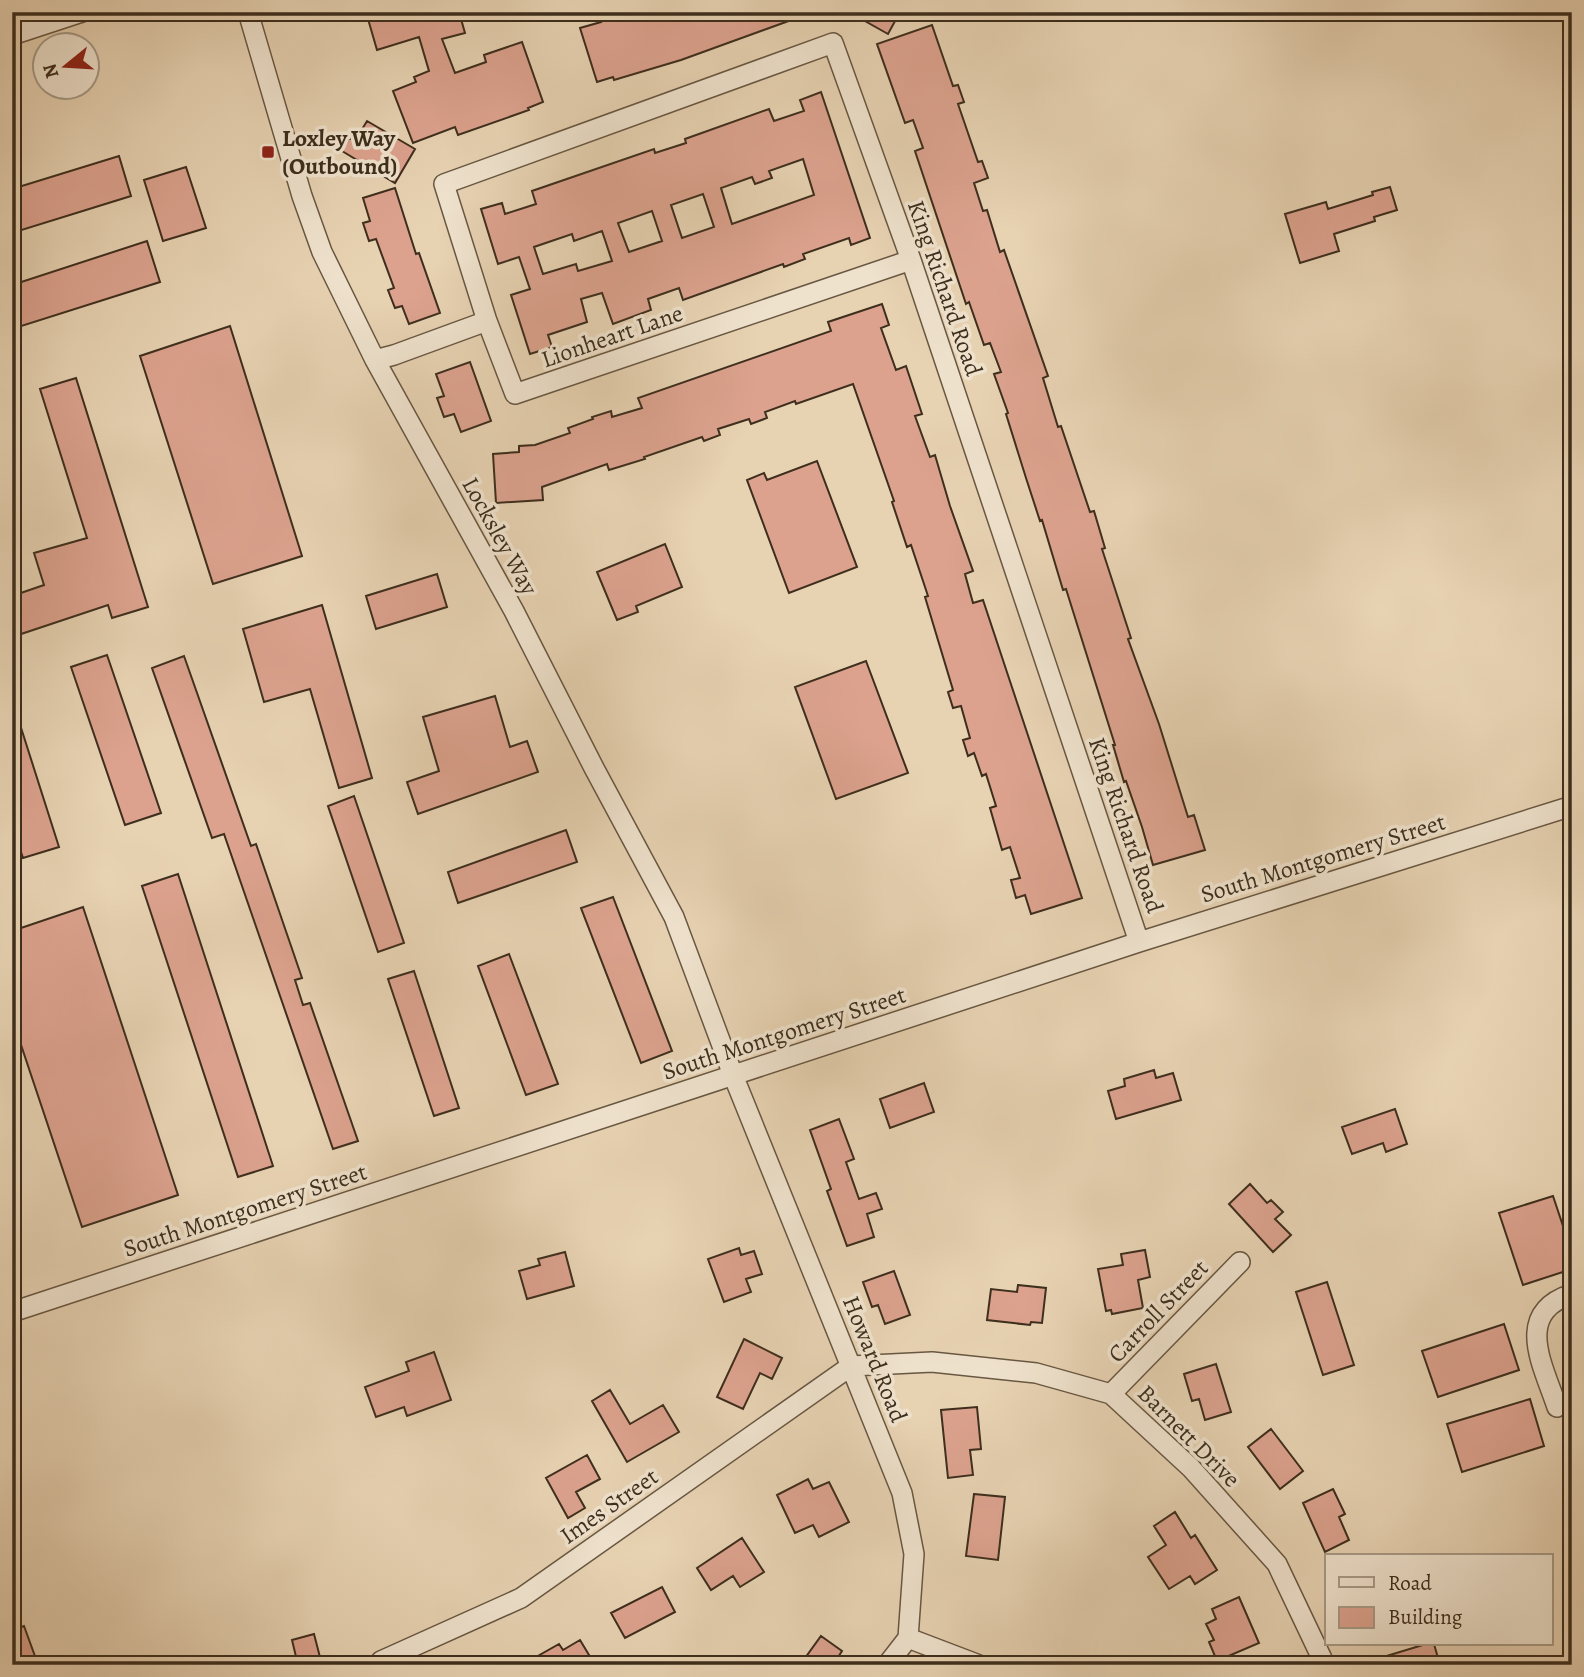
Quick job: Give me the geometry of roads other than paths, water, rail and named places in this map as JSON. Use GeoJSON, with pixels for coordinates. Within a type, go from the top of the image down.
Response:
{"type":"FeatureCollection","features":[{"type":"Feature","properties":{"kind":"street"},"geometry":{"type":"LineString","coordinates":[[12,35],[82,12]]}},
{"type":"Feature","properties":{"kind":"street","name":"Locksley Way"},"geometry":{"type":"LineString","coordinates":[[248,12],[321,252],[375,360],[514,611],[674,916],[733,1076]]}},
{"type":"Feature","properties":{"kind":"street","name":"King Richard Road"},"geometry":{"type":"LineString","coordinates":[[487,321],[444,184],[833,43],[911,260],[1139,942]]}},
{"type":"Feature","properties":{"kind":"street","name":"Lionheart Lane"},"geometry":{"type":"LineString","coordinates":[[487,321],[515,394],[911,260]]}},
{"type":"Feature","properties":{"kind":"street"},"geometry":{"type":"LineString","coordinates":[[375,360],[487,321]]}},
{"type":"Feature","properties":{"kind":"street","name":"South Montgomery Street"},"geometry":{"type":"LineString","coordinates":[[12,1312],[1139,942],[1572,806]]}},
{"type":"Feature","properties":{"kind":"street","name":"Howard Road"},"geometry":{"type":"LineString","coordinates":[[733,1076],[902,1493],[914,1554],[908,1638]]}},
{"type":"Feature","properties":{"kind":"street","name":"Carroll Street"},"geometry":{"type":"LineString","coordinates":[[1111,1394],[1240,1262]]}},
{"type":"Feature","properties":{"kind":"street"},"geometry":{"type":"LineString","coordinates":[[1557,1407],[1534,1334],[1543,1311],[1555,1299],[1572,1294]]}},
{"type":"Feature","properties":{"kind":"street","name":"Barnett Drive"},"geometry":{"type":"LineString","coordinates":[[851,1366],[932,1362],[1036,1373],[1111,1394],[1191,1468],[1277,1564],[1325,1665]]}},
{"type":"Feature","properties":{"kind":"street","name":"Imes Street"},"geometry":{"type":"LineString","coordinates":[[381,1661],[521,1598],[851,1366]]}},
{"type":"Feature","properties":{"kind":"street"},"geometry":{"type":"LineString","coordinates":[[887,1665],[908,1638],[979,1665]]}},
{"type":"Feature","properties":{"kind":"place","name":"Loxley Way (Outbound)"},"geometry":{"type":"Point","coordinates":[268,152]}}]}
